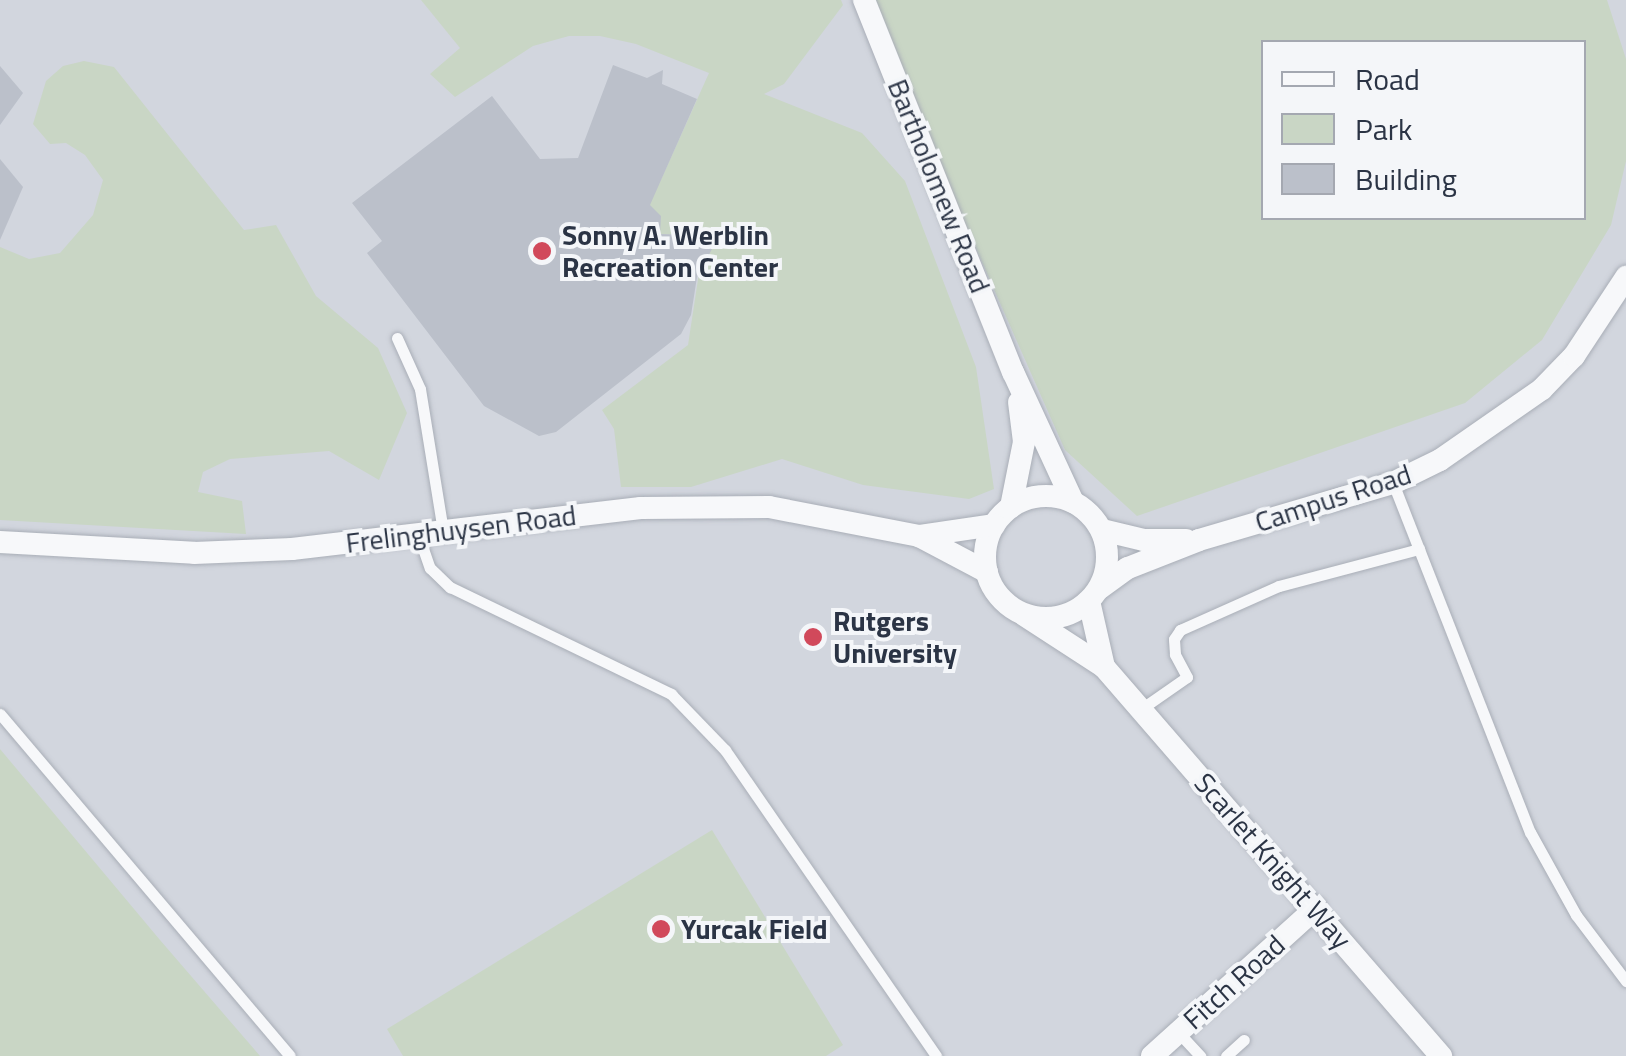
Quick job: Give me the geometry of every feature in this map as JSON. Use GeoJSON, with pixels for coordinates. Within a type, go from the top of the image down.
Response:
{"type":"FeatureCollection","features":[{"type":"Feature","properties":{"kind":"street","name":"Bartholomew Road"},"geometry":{"type":"LineString","coordinates":[[864,0],[1013,372],[1074,502]]}},
{"type":"Feature","properties":{"kind":"street","name":"Campus Road"},"geometry":{"type":"LineString","coordinates":[[1094,594],[1128,568],[1200,540],[1393,484],[1474,440],[1542,388],[1574,356],[1626,276]]}},
{"type":"Feature","properties":{"kind":"street","name":"Bartholomew Road"},"geometry":{"type":"LineString","coordinates":[[1011,507],[1024,442],[1013,372]]}},
{"type":"Feature","properties":{"kind":"street"},"geometry":{"type":"LineString","coordinates":[[1045,495],[1074,502],[1102,530],[1108,554],[1094,594],[1104,667],[1024,615],[994,590],[986,572],[987,540],[994,525],[1011,507],[1045,495]]}},
{"type":"Feature","properties":{"kind":"street","name":"Frelinghuysen Road"},"geometry":{"type":"LineString","coordinates":[[0,542],[194,554],[292,548],[640,508],[770,508],[919,536],[986,572]]}},
{"type":"Feature","properties":{"kind":"street","name":"Frelinghuysen Road"},"geometry":{"type":"LineString","coordinates":[[919,536],[994,525]]}},
{"type":"Feature","properties":{"kind":"street","name":"Campus Road"},"geometry":{"type":"LineString","coordinates":[[1102,530],[1144,540],[1200,540]]}},
{"type":"Feature","properties":{"kind":"street"},"geometry":{"type":"LineString","coordinates":[[1024,615],[1058,618],[1094,594]]}},
{"type":"Feature","properties":{"kind":"street","name":"Scarlet Knight Way"},"geometry":{"type":"LineString","coordinates":[[1104,667],[1441,1056]]}},
{"type":"Feature","properties":{"kind":"street","name":"Fitch Road"},"geometry":{"type":"LineString","coordinates":[[1152,1056],[1316,908]]}},
{"type":"Feature","properties":{"kind":"lane"},"geometry":{"type":"LineString","coordinates":[[397,338],[420,390],[443,531]]}},
{"type":"Feature","properties":{"kind":"lane"},"geometry":{"type":"LineString","coordinates":[[1393,484],[1530,832],[1576,916],[1626,981]]}},
{"type":"Feature","properties":{"kind":"lane"},"geometry":{"type":"LineString","coordinates":[[418,534],[430,568],[450,587],[671,694],[725,750],[936,1056]]}},
{"type":"Feature","properties":{"kind":"lane"},"geometry":{"type":"LineString","coordinates":[[1141,709],[1187,677],[1175,654],[1174,639],[1180,630],[1279,586],[1419,548]]}},
{"type":"Feature","properties":{"kind":"lane"},"geometry":{"type":"LineString","coordinates":[[0,714],[290,1056]]}},
{"type":"Feature","properties":{"kind":"lane"},"geometry":{"type":"LineString","coordinates":[[1178,1032],[1200,1056]]}},
{"type":"Feature","properties":{"kind":"lane"},"geometry":{"type":"LineString","coordinates":[[1226,1056],[1244,1040]]}},
{"type":"Feature","properties":{"kind":"shaded area","name":"Rutgers University"},"geometry":{"type":"Polygon","coordinates":[[[0,0],[1626,0],[1626,1056],[0,1056],[0,0]]]}},
{"type":"Feature","properties":{"kind":"green space"},"geometry":{"type":"Polygon","coordinates":[[[421,0],[841,0],[843,5],[784,84],[764,94],[862,133],[905,181],[976,367],[994,489],[969,499],[863,485],[782,459],[691,487],[621,487],[614,429],[602,410],[688,345],[699,273],[717,237],[655,234],[637,194],[659,184],[709,73],[636,44],[600,36],[569,36],[533,46],[455,97],[430,74],[460,48],[421,0]]]}},
{"type":"Feature","properties":{"kind":"green space"},"geometry":{"type":"Polygon","coordinates":[[[866,0],[1607,0],[1626,59],[1626,161],[1611,225],[1542,340],[1465,403],[1137,516],[1065,450],[866,0]]]}},
{"type":"Feature","properties":{"kind":"green space"},"geometry":{"type":"Polygon","coordinates":[[[84,61],[114,67],[244,230],[276,225],[316,296],[378,348],[407,413],[379,480],[329,451],[230,459],[203,472],[198,492],[242,501],[246,534],[0,520],[0,247],[29,259],[60,253],[93,215],[103,180],[85,155],[66,143],[50,144],[33,124],[46,81],[63,66],[84,61]]]}},
{"type":"Feature","properties":{"kind":"green space"},"geometry":{"type":"Polygon","coordinates":[[[0,749],[160,940],[260,1056],[0,1056],[0,749]]]}},
{"type":"Feature","properties":{"kind":"green space","name":"Yurcak Field"},"geometry":{"type":"Polygon","coordinates":[[[712,830],[843,1045],[826,1056],[403,1056],[387,1029],[712,830]]]}},
{"type":"Feature","properties":{"kind":"building","name":"Sonny A. Werblin Recreation Center"},"geometry":{"type":"Polygon","coordinates":[[[613,65],[647,78],[663,70],[662,84],[697,99],[650,205],[661,216],[660,234],[719,236],[697,277],[691,315],[681,334],[556,432],[539,436],[484,406],[367,253],[382,241],[352,203],[492,96],[540,159],[578,158],[613,65]]]}},
{"type":"Feature","properties":{"kind":"building"},"geometry":{"type":"Polygon","coordinates":[[[0,66],[23,93],[0,125],[0,66]]]}},
{"type":"Feature","properties":{"kind":"building"},"geometry":{"type":"Polygon","coordinates":[[[0,159],[23,187],[0,240],[0,159]]]}},
{"type":"Feature","properties":{"kind":"place","name":"Sonny A. Werblin Recreation Center"},"geometry":{"type":"Point","coordinates":[542,251]}},
{"type":"Feature","properties":{"kind":"place","name":"Rutgers University"},"geometry":{"type":"Point","coordinates":[813,637]}},
{"type":"Feature","properties":{"kind":"place","name":"Yurcak Field"},"geometry":{"type":"Point","coordinates":[661,929]}}]}
